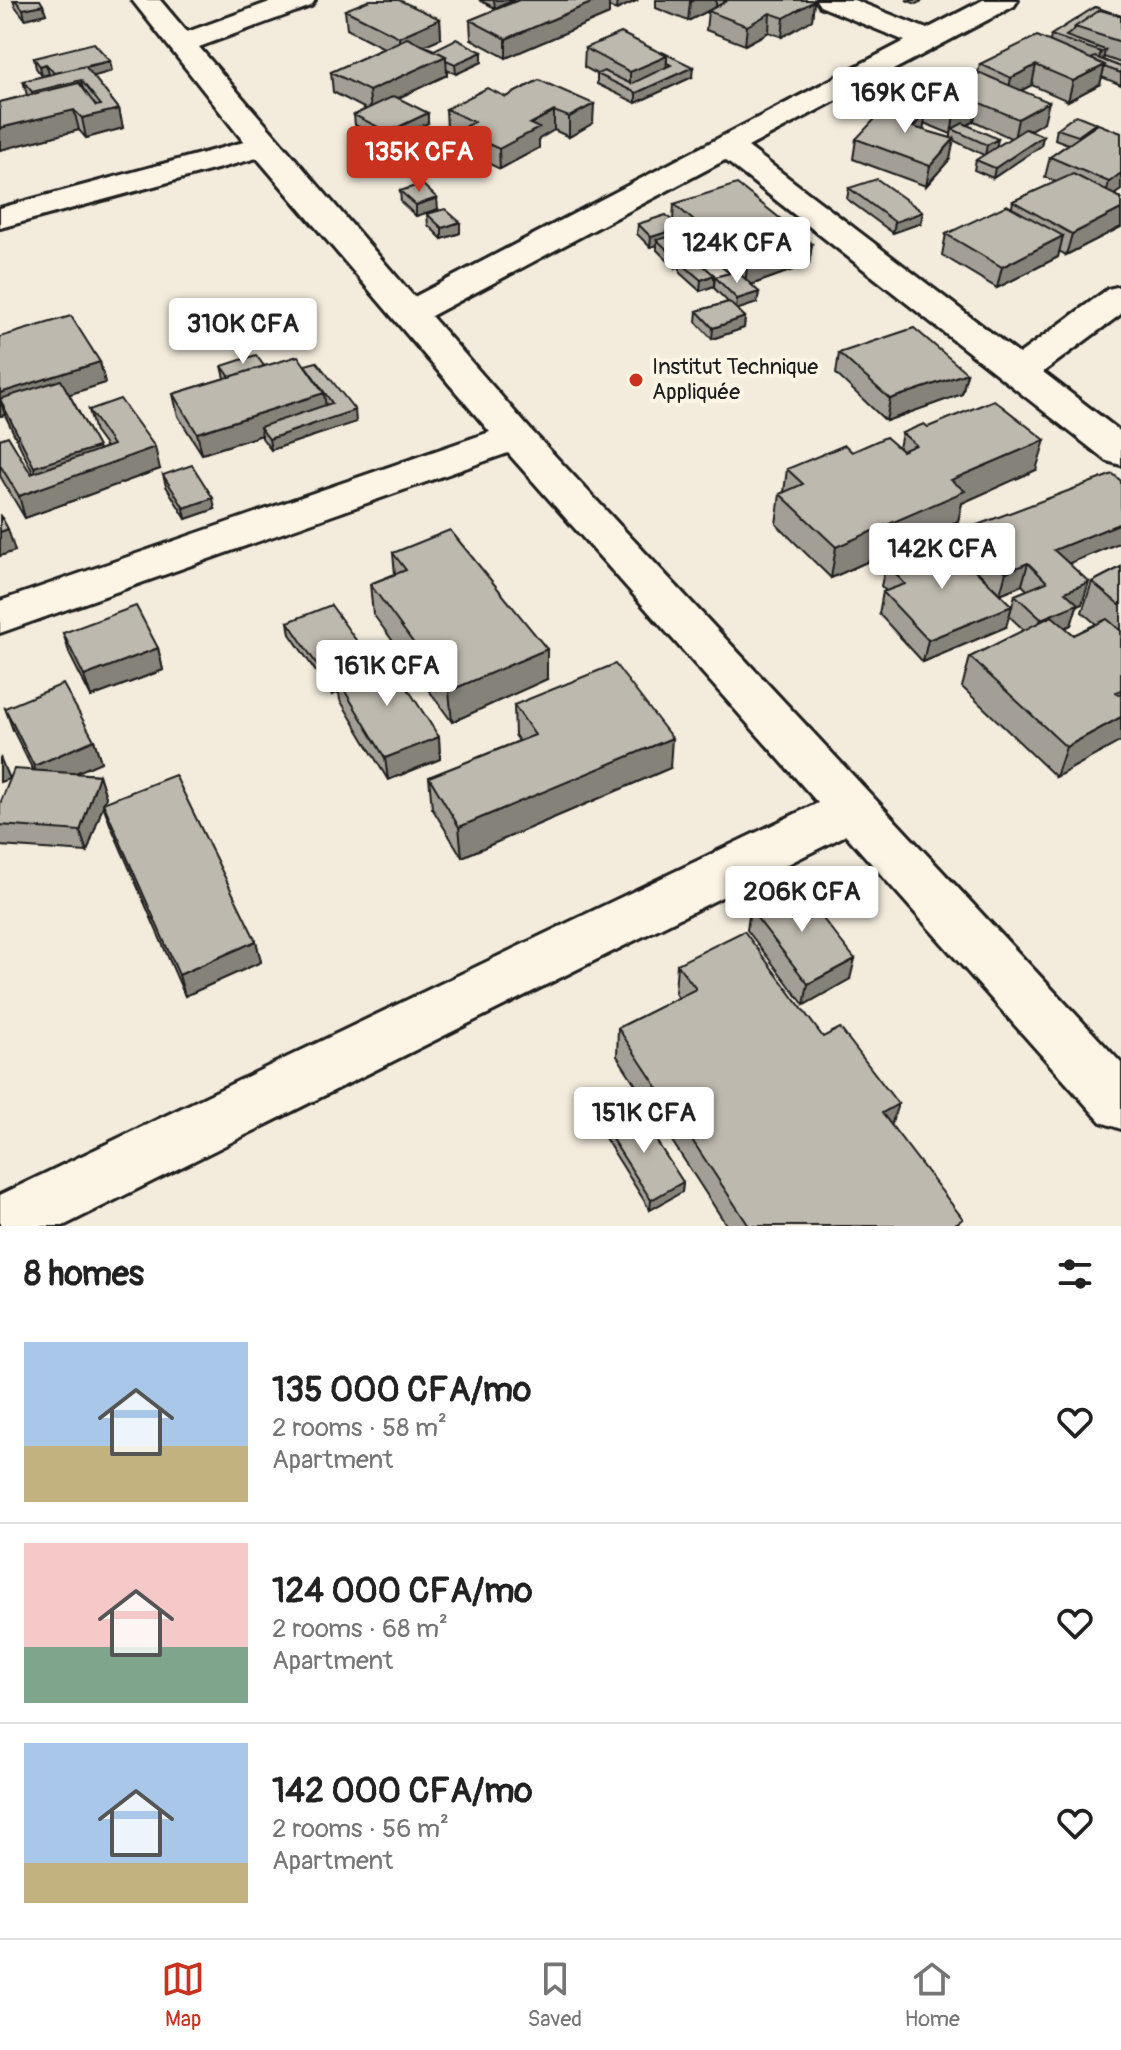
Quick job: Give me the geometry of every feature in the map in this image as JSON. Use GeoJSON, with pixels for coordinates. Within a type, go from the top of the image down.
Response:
{"type":"FeatureCollection","features":[{"type":"Feature","properties":{"kind":"street"},"geometry":{"type":"LineString","coordinates":[[146,0],[264,146],[515,437],[851,810],[1118,1092]]}},
{"type":"Feature","properties":{"kind":"street"},"geometry":{"type":"LineString","coordinates":[[183,43],[301,0]]}},
{"type":"Feature","properties":{"kind":"street"},"geometry":{"type":"LineString","coordinates":[[830,0],[928,40]]}},
{"type":"Feature","properties":{"kind":"street"},"geometry":{"type":"LineString","coordinates":[[410,313],[1004,0]]}},
{"type":"Feature","properties":{"kind":"street"},"geometry":{"type":"LineString","coordinates":[[0,218],[264,146]]}},
{"type":"Feature","properties":{"kind":"street"},"geometry":{"type":"LineString","coordinates":[[727,146],[1121,452]]}},
{"type":"Feature","properties":{"kind":"street"},"geometry":{"type":"LineString","coordinates":[[1019,372],[1121,297]]}},
{"type":"Feature","properties":{"kind":"street"},"geometry":{"type":"LineString","coordinates":[[0,617],[515,437]]}},
{"type":"Feature","properties":{"kind":"street"},"geometry":{"type":"LineString","coordinates":[[0,1226],[851,810]]}},
{"type":"Feature","properties":{"kind":"building"},"geometry":{"type":"Polygon","coordinates":[[[15,0],[40,0],[43,5],[23,9],[15,0]]]}},
{"type":"Feature","properties":{"kind":"building"},"geometry":{"type":"Polygon","coordinates":[[[370,0],[399,0],[440,19],[399,37],[345,10],[370,0]]]}},
{"type":"Feature","properties":{"kind":"building"},"geometry":{"type":"Polygon","coordinates":[[[519,0],[598,0],[506,39],[470,20],[519,0]]]}},
{"type":"Feature","properties":{"kind":"building"},"geometry":{"type":"Polygon","coordinates":[[[728,0],[814,1],[784,18],[770,13],[747,26],[708,11],[728,0]]]}},
{"type":"Feature","properties":{"kind":"building"},"geometry":{"type":"Polygon","coordinates":[[[1095,7],[1121,16],[1100,10],[1066,36],[1105,50],[1101,52],[1051,35],[1095,7]]]}},
{"type":"Feature","properties":{"kind":"building"},"geometry":{"type":"Polygon","coordinates":[[[1100,10],[1121,16],[1121,42],[1075,27],[1100,10]]]}},
{"type":"Feature","properties":{"kind":"building"},"geometry":{"type":"Polygon","coordinates":[[[621,33],[667,56],[630,72],[585,48],[621,33]]]}},
{"type":"Feature","properties":{"kind":"building"},"geometry":{"type":"Polygon","coordinates":[[[1037,36],[1105,65],[1073,81],[1036,65],[1011,78],[980,64],[1037,36]]]}},
{"type":"Feature","properties":{"kind":"building"},"geometry":{"type":"Polygon","coordinates":[[[407,38],[446,56],[369,91],[331,72],[407,38]]]}},
{"type":"Feature","properties":{"kind":"building"},"geometry":{"type":"Polygon","coordinates":[[[456,39],[482,52],[455,64],[434,50],[456,39]]]}},
{"type":"Feature","properties":{"kind":"building"},"geometry":{"type":"Polygon","coordinates":[[[94,43],[110,61],[54,73],[46,64],[40,66],[34,58],[94,43]]]}},
{"type":"Feature","properties":{"kind":"building"},"geometry":{"type":"Polygon","coordinates":[[[662,52],[693,67],[636,93],[597,74],[604,71],[631,84],[671,65],[662,52]]]}},
{"type":"Feature","properties":{"kind":"building"},"geometry":{"type":"Polygon","coordinates":[[[1095,57],[1121,67],[1121,73],[1091,59],[1095,57]]]}},
{"type":"Feature","properties":{"kind":"building"},"geometry":{"type":"Polygon","coordinates":[[[85,66],[119,109],[82,118],[74,110],[0,128],[0,102],[79,83],[96,106],[101,105],[81,80],[32,92],[23,81],[85,66]]]}},
{"type":"Feature","properties":{"kind":"building"},"geometry":{"type":"Polygon","coordinates":[[[980,73],[1049,102],[1018,119],[978,102],[954,115],[925,102],[980,73]]]}},
{"type":"Feature","properties":{"kind":"building"},"geometry":{"type":"Polygon","coordinates":[[[539,80],[594,104],[569,117],[554,111],[530,124],[539,128],[499,149],[459,130],[474,122],[446,109],[487,88],[506,97],[539,80]]]}},
{"type":"Feature","properties":{"kind":"building"},"geometry":{"type":"Polygon","coordinates":[[[394,96],[428,113],[388,132],[354,115],[394,96]]]}},
{"type":"Feature","properties":{"kind":"building"},"geometry":{"type":"Polygon","coordinates":[[[891,102],[926,112],[913,127],[954,139],[930,166],[856,139],[891,102]]]}},
{"type":"Feature","properties":{"kind":"building"},"geometry":{"type":"Polygon","coordinates":[[[1076,115],[1096,123],[1078,136],[1057,129],[1076,115]]]}},
{"type":"Feature","properties":{"kind":"building"},"geometry":{"type":"Polygon","coordinates":[[[963,123],[998,139],[987,145],[952,129],[963,123]]]}},
{"type":"Feature","properties":{"kind":"building"},"geometry":{"type":"Polygon","coordinates":[[[1098,124],[1121,133],[1121,173],[1109,182],[1050,157],[1098,124]]]}},
{"type":"Feature","properties":{"kind":"building"},"geometry":{"type":"Polygon","coordinates":[[[427,127],[449,150],[397,164],[376,140],[427,127]]]}},
{"type":"Feature","properties":{"kind":"building"},"geometry":{"type":"Polygon","coordinates":[[[1025,129],[1043,136],[995,168],[976,160],[1025,129]]]}},
{"type":"Feature","properties":{"kind":"building"},"geometry":{"type":"Polygon","coordinates":[[[1073,174],[1121,198],[1121,209],[1072,234],[1013,201],[1073,174]]]}},
{"type":"Feature","properties":{"kind":"building"},"geometry":{"type":"Polygon","coordinates":[[[877,179],[923,212],[895,222],[849,188],[877,179]]]}},
{"type":"Feature","properties":{"kind":"building"},"geometry":{"type":"Polygon","coordinates":[[[422,184],[437,198],[416,205],[400,191],[422,184]]]}},
{"type":"Feature","properties":{"kind":"building"},"geometry":{"type":"Polygon","coordinates":[[[737,184],[812,244],[747,266],[674,204],[737,184]]]}},
{"type":"Feature","properties":{"kind":"building"},"geometry":{"type":"Polygon","coordinates":[[[1007,205],[1063,236],[1002,267],[946,234],[1007,205]]]}},
{"type":"Feature","properties":{"kind":"building"},"geometry":{"type":"Polygon","coordinates":[[[445,209],[460,222],[442,228],[427,214],[445,209]]]}},
{"type":"Feature","properties":{"kind":"building"},"geometry":{"type":"Polygon","coordinates":[[[666,215],[680,228],[651,237],[638,224],[666,215]]]}},
{"type":"Feature","properties":{"kind":"building"},"geometry":{"type":"Polygon","coordinates":[[[672,236],[689,253],[675,257],[657,240],[672,236]]]}},
{"type":"Feature","properties":{"kind":"building"},"geometry":{"type":"Polygon","coordinates":[[[694,257],[714,275],[701,280],[680,262],[694,257]]]}},
{"type":"Feature","properties":{"kind":"building"},"geometry":{"type":"Polygon","coordinates":[[[737,271],[759,292],[737,299],[715,277],[737,271]]]}},
{"type":"Feature","properties":{"kind":"building"},"geometry":{"type":"Polygon","coordinates":[[[729,302],[745,317],[713,328],[697,311],[729,302]]]}},
{"type":"Feature","properties":{"kind":"building"},"geometry":{"type":"Polygon","coordinates":[[[71,316],[100,362],[0,393],[0,337],[71,316]]]}},
{"type":"Feature","properties":{"kind":"building"},"geometry":{"type":"Polygon","coordinates":[[[914,328],[967,373],[890,399],[839,353],[914,328]]]}},
{"type":"Feature","properties":{"kind":"building"},"geometry":{"type":"Polygon","coordinates":[[[256,355],[264,366],[230,377],[222,366],[256,355]]]}},
{"type":"Feature","properties":{"kind":"building"},"geometry":{"type":"Polygon","coordinates":[[[298,356],[324,393],[197,433],[173,394],[298,356]]]}},
{"type":"Feature","properties":{"kind":"building"},"geometry":{"type":"Polygon","coordinates":[[[317,362],[355,410],[269,439],[260,427],[332,403],[305,365],[317,362]]]}},
{"type":"Feature","properties":{"kind":"building"},"geometry":{"type":"Polygon","coordinates":[[[61,380],[98,447],[34,467],[0,399],[61,380]]]}},
{"type":"Feature","properties":{"kind":"building"},"geometry":{"type":"Polygon","coordinates":[[[120,399],[155,447],[19,496],[0,465],[0,439],[8,436],[31,474],[113,445],[89,410],[120,399]]]}},
{"type":"Feature","properties":{"kind":"building"},"geometry":{"type":"Polygon","coordinates":[[[994,400],[1045,440],[951,480],[965,491],[836,547],[780,494],[803,484],[787,469],[845,445],[852,452],[886,437],[902,451],[916,445],[902,433],[924,424],[928,427],[994,400]]]}},
{"type":"Feature","properties":{"kind":"building"},"geometry":{"type":"Polygon","coordinates":[[[192,465],[213,498],[184,508],[163,475],[192,465]]]}},
{"type":"Feature","properties":{"kind":"building"},"geometry":{"type":"Polygon","coordinates":[[[1113,474],[1121,481],[1121,523],[1054,550],[1089,582],[1065,592],[1078,604],[1041,619],[1015,595],[1047,582],[1028,563],[1006,572],[964,530],[1113,474]]]}},
{"type":"Feature","properties":{"kind":"building"},"geometry":{"type":"Polygon","coordinates":[[[0,514],[8,529],[0,532],[0,514]]]}},
{"type":"Feature","properties":{"kind":"building"},"geometry":{"type":"Polygon","coordinates":[[[450,530],[547,649],[449,691],[370,584],[406,570],[393,553],[450,530]]]}},
{"type":"Feature","properties":{"kind":"building"},"geometry":{"type":"Polygon","coordinates":[[[945,541],[1012,606],[928,640],[883,592],[905,584],[886,564],[945,541]]]}},
{"type":"Feature","properties":{"kind":"building"},"geometry":{"type":"Polygon","coordinates":[[[1121,567],[1121,606],[1092,582],[1121,567]]]}},
{"type":"Feature","properties":{"kind":"building"},"geometry":{"type":"Polygon","coordinates":[[[331,605],[373,664],[337,678],[330,684],[288,622],[331,605]]]}},
{"type":"Feature","properties":{"kind":"building"},"geometry":{"type":"Polygon","coordinates":[[[136,606],[158,648],[84,676],[63,633],[136,606]]]}},
{"type":"Feature","properties":{"kind":"building"},"geometry":{"type":"Polygon","coordinates":[[[1052,616],[1074,635],[1107,619],[1121,631],[1121,690],[1116,692],[1121,696],[1121,717],[1066,747],[970,657],[1052,616]]]}},
{"type":"Feature","properties":{"kind":"building"},"geometry":{"type":"Polygon","coordinates":[[[388,658],[439,737],[385,758],[337,678],[388,658]]]}},
{"type":"Feature","properties":{"kind":"building"},"geometry":{"type":"Polygon","coordinates":[[[615,664],[672,738],[459,827],[429,777],[535,735],[514,705],[615,664]]]}},
{"type":"Feature","properties":{"kind":"building"},"geometry":{"type":"Polygon","coordinates":[[[63,684],[94,740],[34,766],[5,708],[63,684]]]}},
{"type":"Feature","properties":{"kind":"building"},"geometry":{"type":"Polygon","coordinates":[[[14,769],[99,775],[80,831],[0,825],[0,804],[14,769]]]}},
{"type":"Feature","properties":{"kind":"building"},"geometry":{"type":"Polygon","coordinates":[[[175,775],[256,941],[179,975],[103,803],[175,775]]]}},
{"type":"Feature","properties":{"kind":"building"},"geometry":{"type":"Polygon","coordinates":[[[796,885],[855,959],[808,984],[750,909],[796,885]]]}},
{"type":"Feature","properties":{"kind":"building"},"geometry":{"type":"Polygon","coordinates":[[[744,931],[823,1037],[840,1028],[898,1104],[882,1113],[963,1219],[952,1226],[749,1226],[618,1028],[696,989],[677,964],[744,931]]]}},
{"type":"Feature","properties":{"kind":"building"},"geometry":{"type":"Polygon","coordinates":[[[637,1111],[683,1182],[651,1200],[605,1128],[637,1111]]]}},
{"type":"Feature","properties":{"kind":"place","name":"Institut Technique Appliquée"},"geometry":{"type":"Point","coordinates":[636,380]}}]}
